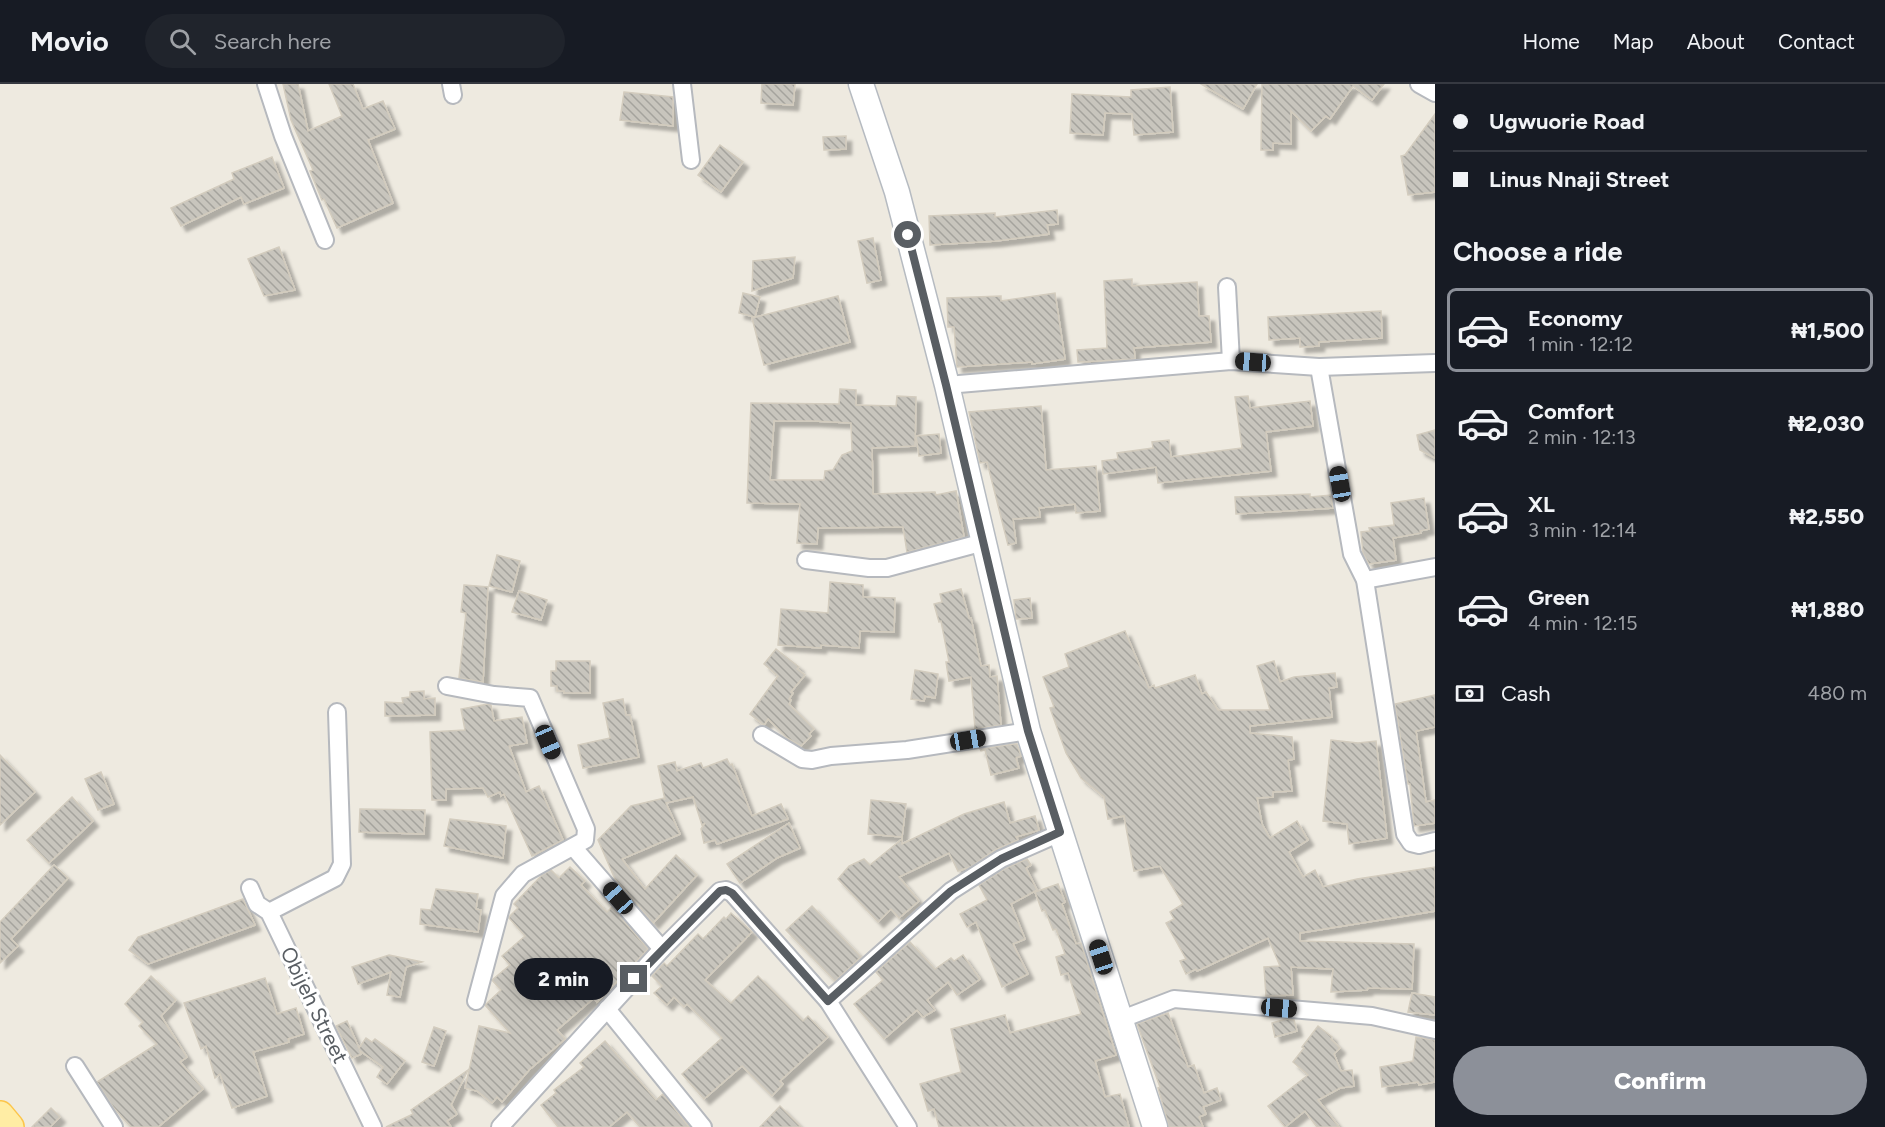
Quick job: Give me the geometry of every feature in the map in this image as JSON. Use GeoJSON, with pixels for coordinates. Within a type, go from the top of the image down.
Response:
{"type":"FeatureCollection","features":[{"type":"Feature","properties":{"kind":"main road"},"geometry":{"type":"LineString","coordinates":[[0,1114],[10,1127]]}},
{"type":"Feature","properties":{"kind":"street"},"geometry":{"type":"LineString","coordinates":[[267,84],[283,136],[325,240]]}},
{"type":"Feature","properties":{"kind":"street"},"geometry":{"type":"LineString","coordinates":[[682,84],[691,160]]}},
{"type":"Feature","properties":{"kind":"street"},"geometry":{"type":"LineString","coordinates":[[861,84],[897,192],[946,385],[1028,731],[1155,1127]]}},
{"type":"Feature","properties":{"kind":"street"},"geometry":{"type":"LineString","coordinates":[[1419,84],[1435,93]]}},
{"type":"Feature","properties":{"kind":"street"},"geometry":{"type":"LineString","coordinates":[[1227,287],[1231,361]]}},
{"type":"Feature","properties":{"kind":"street"},"geometry":{"type":"LineString","coordinates":[[946,385],[1231,361],[1319,367],[1435,363]]}},
{"type":"Feature","properties":{"kind":"street"},"geometry":{"type":"LineString","coordinates":[[1319,367],[1352,554],[1365,580],[1405,834],[1411,843],[1419,845],[1435,841]]}},
{"type":"Feature","properties":{"kind":"street"},"geometry":{"type":"LineString","coordinates":[[806,560],[869,568],[887,567],[984,542]]}},
{"type":"Feature","properties":{"kind":"street"},"geometry":{"type":"LineString","coordinates":[[1365,580],[1435,567]]}},
{"type":"Feature","properties":{"kind":"street"},"geometry":{"type":"LineString","coordinates":[[447,686],[494,695],[530,698],[586,829],[585,840],[523,874],[504,896],[476,1001]]}},
{"type":"Feature","properties":{"kind":"street"},"geometry":{"type":"LineString","coordinates":[[269,912],[335,878],[342,864],[337,712]]}},
{"type":"Feature","properties":{"kind":"street"},"geometry":{"type":"LineString","coordinates":[[762,735],[802,759],[812,760],[831,756],[907,750],[1028,731]]}},
{"type":"Feature","properties":{"kind":"street"},"geometry":{"type":"LineString","coordinates":[[828,1001],[951,891],[1001,859],[1060,832]]}},
{"type":"Feature","properties":{"kind":"street"},"geometry":{"type":"LineString","coordinates":[[574,848],[662,949]]}},
{"type":"Feature","properties":{"kind":"street","name":"Obijeh Street"},"geometry":{"type":"LineString","coordinates":[[250,888],[257,904],[269,912],[373,1127]]}},
{"type":"Feature","properties":{"kind":"street"},"geometry":{"type":"LineString","coordinates":[[500,1127],[662,949],[720,891],[726,890],[732,893],[828,1001],[908,1127]]}},
{"type":"Feature","properties":{"kind":"street"},"geometry":{"type":"LineString","coordinates":[[1122,1019],[1174,999],[1372,1016],[1435,1030]]}},
{"type":"Feature","properties":{"kind":"street"},"geometry":{"type":"LineString","coordinates":[[607,1009],[703,1127]]}},
{"type":"Feature","properties":{"kind":"street"},"geometry":{"type":"LineString","coordinates":[[75,1066],[114,1127]]}},
{"type":"Feature","properties":{"kind":"building"},"geometry":{"type":"Polygon","coordinates":[[[283,84],[298,84],[308,131],[342,116],[329,84],[353,84],[363,109],[383,101],[395,129],[368,140],[393,203],[337,228],[310,171],[313,170],[291,120],[283,84]]]}},
{"type":"Feature","properties":{"kind":"building"},"geometry":{"type":"Polygon","coordinates":[[[762,84],[795,84],[793,105],[761,103],[762,84]]]}},
{"type":"Feature","properties":{"kind":"building"},"geometry":{"type":"Polygon","coordinates":[[[1201,84],[1257,84],[1243,109],[1201,84]]]}},
{"type":"Feature","properties":{"kind":"building"},"geometry":{"type":"Polygon","coordinates":[[[1262,84],[1384,84],[1372,100],[1353,86],[1330,119],[1326,116],[1311,131],[1291,111],[1291,144],[1273,143],[1273,150],[1261,150],[1262,84]]]}},
{"type":"Feature","properties":{"kind":"building"},"geometry":{"type":"Polygon","coordinates":[[[1170,87],[1173,132],[1134,135],[1132,114],[1105,113],[1103,135],[1070,133],[1072,94],[1131,97],[1131,90],[1170,87]]]}},
{"type":"Feature","properties":{"kind":"building"},"geometry":{"type":"Polygon","coordinates":[[[624,92],[673,97],[673,126],[620,120],[624,92]]]}},
{"type":"Feature","properties":{"kind":"building"},"geometry":{"type":"Polygon","coordinates":[[[1435,114],[1435,192],[1408,195],[1401,156],[1405,155],[1435,114]]]}},
{"type":"Feature","properties":{"kind":"building"},"geometry":{"type":"Polygon","coordinates":[[[846,136],[846,149],[824,150],[823,137],[846,136]]]}},
{"type":"Feature","properties":{"kind":"building"},"geometry":{"type":"Polygon","coordinates":[[[720,145],[743,162],[721,192],[698,175],[720,145]]]}},
{"type":"Feature","properties":{"kind":"building"},"geometry":{"type":"Polygon","coordinates":[[[272,157],[284,188],[244,204],[241,197],[181,226],[171,208],[234,179],[232,173],[272,157]]]}},
{"type":"Feature","properties":{"kind":"building"},"geometry":{"type":"Polygon","coordinates":[[[1057,210],[1058,224],[1047,225],[1049,234],[996,241],[930,245],[929,216],[995,213],[995,217],[1057,210]]]}},
{"type":"Feature","properties":{"kind":"building"},"geometry":{"type":"Polygon","coordinates":[[[873,238],[881,280],[867,283],[858,241],[873,238]]]}},
{"type":"Feature","properties":{"kind":"building"},"geometry":{"type":"Polygon","coordinates":[[[279,247],[295,290],[264,296],[248,259],[279,247]]]}},
{"type":"Feature","properties":{"kind":"building"},"geometry":{"type":"Polygon","coordinates":[[[795,257],[793,278],[752,291],[753,261],[795,257]]]}},
{"type":"Feature","properties":{"kind":"building"},"geometry":{"type":"Polygon","coordinates":[[[1132,279],[1132,286],[1197,282],[1199,316],[1209,316],[1211,342],[1134,348],[1135,359],[1078,362],[1077,350],[1107,348],[1104,281],[1132,279]]]}},
{"type":"Feature","properties":{"kind":"building"},"geometry":{"type":"Polygon","coordinates":[[[743,293],[760,297],[755,317],[739,313],[743,293]]]}},
{"type":"Feature","properties":{"kind":"building"},"geometry":{"type":"Polygon","coordinates":[[[1055,293],[1065,359],[1032,364],[1032,362],[957,367],[954,327],[948,327],[947,298],[1001,296],[1001,301],[1055,293]]]}},
{"type":"Feature","properties":{"kind":"building"},"geometry":{"type":"Polygon","coordinates":[[[838,296],[850,342],[764,365],[752,318],[838,296]]]}},
{"type":"Feature","properties":{"kind":"building"},"geometry":{"type":"Polygon","coordinates":[[[1381,311],[1382,338],[1319,342],[1319,346],[1300,347],[1300,338],[1269,340],[1268,317],[1381,311]]]}},
{"type":"Feature","properties":{"kind":"building"},"geometry":{"type":"Polygon","coordinates":[[[840,389],[856,390],[856,405],[896,406],[897,396],[916,397],[915,446],[872,448],[873,494],[935,492],[936,495],[956,491],[964,537],[907,552],[903,527],[818,528],[817,544],[797,543],[800,504],[747,503],[751,403],[839,404],[840,389]],[[774,421],[770,480],[824,480],[825,471],[833,470],[842,455],[852,451],[851,423],[774,421]]]}},
{"type":"Feature","properties":{"kind":"building"},"geometry":{"type":"Polygon","coordinates":[[[1248,396],[1250,408],[1310,401],[1313,426],[1266,432],[1271,471],[1158,483],[1156,467],[1103,474],[1102,461],[1118,459],[1117,453],[1153,448],[1152,442],[1169,440],[1171,457],[1242,448],[1235,397],[1248,396]]]}},
{"type":"Feature","properties":{"kind":"building"},"geometry":{"type":"Polygon","coordinates":[[[1041,406],[1046,470],[1096,466],[1100,511],[1076,513],[1075,504],[1039,508],[1040,517],[1013,519],[1016,543],[1008,545],[987,462],[980,463],[969,412],[1041,406]]]}},
{"type":"Feature","properties":{"kind":"building"},"geometry":{"type":"Polygon","coordinates":[[[1435,430],[1435,458],[1420,450],[1417,435],[1435,430]]]}},
{"type":"Feature","properties":{"kind":"building"},"geometry":{"type":"Polygon","coordinates":[[[939,434],[941,453],[919,456],[916,436],[939,434]]]}},
{"type":"Feature","properties":{"kind":"building"},"geometry":{"type":"Polygon","coordinates":[[[1310,494],[1310,497],[1331,495],[1333,508],[1236,514],[1235,497],[1310,494]]]}},
{"type":"Feature","properties":{"kind":"building"},"geometry":{"type":"Polygon","coordinates":[[[1424,498],[1429,529],[1420,531],[1421,533],[1393,538],[1396,560],[1369,564],[1363,553],[1361,532],[1370,531],[1369,528],[1394,525],[1391,503],[1424,498]]]}},
{"type":"Feature","properties":{"kind":"building"},"geometry":{"type":"Polygon","coordinates":[[[497,555],[520,561],[512,592],[489,586],[497,555]]]}},
{"type":"Feature","properties":{"kind":"building"},"geometry":{"type":"Polygon","coordinates":[[[830,582],[863,585],[863,597],[895,598],[894,632],[860,631],[859,648],[778,645],[781,609],[828,613],[830,582]]]}},
{"type":"Feature","properties":{"kind":"building"},"geometry":{"type":"Polygon","coordinates":[[[464,585],[488,587],[483,682],[459,678],[466,613],[461,612],[464,585]]]}},
{"type":"Feature","properties":{"kind":"building"},"geometry":{"type":"Polygon","coordinates":[[[961,589],[969,618],[971,618],[981,666],[989,665],[990,677],[997,676],[1001,725],[975,729],[971,677],[949,681],[946,662],[949,662],[941,621],[939,622],[934,604],[942,602],[940,594],[961,589]]]}},
{"type":"Feature","properties":{"kind":"building"},"geometry":{"type":"Polygon","coordinates":[[[519,591],[547,600],[541,620],[512,612],[519,591]]]}},
{"type":"Feature","properties":{"kind":"building"},"geometry":{"type":"Polygon","coordinates":[[[1030,598],[1032,618],[1016,619],[1014,600],[1030,598]]]}},
{"type":"Feature","properties":{"kind":"building"},"geometry":{"type":"Polygon","coordinates":[[[1125,631],[1149,688],[1195,675],[1202,694],[1206,692],[1218,710],[1270,710],[1257,666],[1274,661],[1280,682],[1294,677],[1335,673],[1337,687],[1329,688],[1332,717],[1250,726],[1250,733],[1292,737],[1294,759],[1288,760],[1292,791],[1273,792],[1273,797],[1257,798],[1262,824],[1270,838],[1297,821],[1308,840],[1289,852],[1303,877],[1315,870],[1323,887],[1357,879],[1435,867],[1435,911],[1300,933],[1300,941],[1414,944],[1412,989],[1368,988],[1367,990],[1331,992],[1333,969],[1291,967],[1293,995],[1266,996],[1264,967],[1280,966],[1268,938],[1186,974],[1180,961],[1186,959],[1166,923],[1174,919],[1170,912],[1183,904],[1160,866],[1134,871],[1124,816],[1108,819],[1104,797],[1081,778],[1066,753],[1050,708],[1054,707],[1043,677],[1069,667],[1065,654],[1125,631]]]}},
{"type":"Feature","properties":{"kind":"building"},"geometry":{"type":"Polygon","coordinates":[[[776,649],[799,667],[797,669],[805,675],[791,692],[793,693],[789,699],[791,700],[789,704],[814,729],[809,734],[811,736],[801,746],[787,738],[768,719],[764,725],[750,714],[778,676],[764,664],[776,649]]]}},
{"type":"Feature","properties":{"kind":"building"},"geometry":{"type":"Polygon","coordinates":[[[556,661],[590,661],[590,693],[564,693],[564,691],[557,691],[557,686],[551,686],[551,671],[556,671],[556,661]]]}},
{"type":"Feature","properties":{"kind":"building"},"geometry":{"type":"Polygon","coordinates":[[[915,670],[938,674],[935,698],[925,696],[924,701],[911,699],[915,670]]]}},
{"type":"Feature","properties":{"kind":"building"},"geometry":{"type":"Polygon","coordinates":[[[424,691],[424,699],[435,698],[435,715],[385,716],[385,702],[403,703],[402,698],[410,697],[410,692],[424,691]]]}},
{"type":"Feature","properties":{"kind":"building"},"geometry":{"type":"Polygon","coordinates":[[[1435,695],[1435,727],[1416,731],[1426,802],[1435,800],[1435,823],[1414,826],[1410,784],[1408,784],[1395,704],[1435,695]]]}},
{"type":"Feature","properties":{"kind":"building"},"geometry":{"type":"Polygon","coordinates":[[[623,699],[626,715],[630,715],[639,757],[583,768],[578,745],[610,738],[603,703],[623,699]]]}},
{"type":"Feature","properties":{"kind":"building"},"geometry":{"type":"Polygon","coordinates":[[[491,705],[494,721],[522,717],[527,743],[509,746],[526,792],[539,786],[563,840],[532,856],[504,794],[501,796],[500,792],[488,797],[483,788],[446,789],[446,800],[432,800],[430,732],[465,730],[461,709],[491,705]]]}},
{"type":"Feature","properties":{"kind":"building"},"geometry":{"type":"Polygon","coordinates":[[[1331,740],[1358,743],[1376,741],[1387,838],[1349,844],[1347,824],[1323,821],[1331,740]]]}},
{"type":"Feature","properties":{"kind":"building"},"geometry":{"type":"Polygon","coordinates":[[[1017,744],[1021,756],[1016,758],[1019,768],[991,775],[985,750],[980,749],[1017,744]]]}},
{"type":"Feature","properties":{"kind":"building"},"geometry":{"type":"Polygon","coordinates":[[[0,755],[35,792],[0,825],[0,755]]]}},
{"type":"Feature","properties":{"kind":"building"},"geometry":{"type":"Polygon","coordinates":[[[727,759],[730,765],[732,764],[752,816],[781,804],[788,819],[717,844],[715,840],[704,843],[701,829],[705,823],[702,825],[693,797],[666,803],[680,834],[622,859],[645,889],[676,855],[697,875],[653,923],[615,879],[598,840],[631,806],[664,798],[665,800],[658,766],[675,762],[677,771],[701,763],[703,768],[727,759]]]}},
{"type":"Feature","properties":{"kind":"building"},"geometry":{"type":"Polygon","coordinates":[[[101,772],[114,804],[98,810],[85,779],[101,772]]]}},
{"type":"Feature","properties":{"kind":"building"},"geometry":{"type":"Polygon","coordinates":[[[72,797],[93,821],[49,863],[27,840],[72,797]]]}},
{"type":"Feature","properties":{"kind":"building"},"geometry":{"type":"Polygon","coordinates":[[[871,800],[906,804],[902,837],[868,834],[871,800]]]}},
{"type":"Feature","properties":{"kind":"building"},"geometry":{"type":"Polygon","coordinates":[[[1004,802],[1010,823],[1035,816],[1039,830],[1016,837],[1018,840],[995,850],[970,867],[958,871],[949,853],[899,877],[919,901],[899,918],[891,909],[878,922],[838,879],[849,866],[864,859],[870,865],[902,839],[902,844],[964,814],[1004,802]]]}},
{"type":"Feature","properties":{"kind":"building"},"geometry":{"type":"Polygon","coordinates":[[[360,809],[425,810],[424,834],[359,832],[360,809]]]}},
{"type":"Feature","properties":{"kind":"building"},"geometry":{"type":"Polygon","coordinates":[[[450,819],[506,826],[503,858],[444,846],[450,819]]]}},
{"type":"Feature","properties":{"kind":"building"},"geometry":{"type":"Polygon","coordinates":[[[789,823],[800,848],[777,858],[740,883],[727,864],[789,823]]]}},
{"type":"Feature","properties":{"kind":"building"},"geometry":{"type":"Polygon","coordinates":[[[1027,859],[1031,865],[1026,868],[1037,890],[1011,904],[1025,939],[1013,944],[1028,974],[1002,987],[976,922],[967,927],[960,914],[987,900],[979,885],[1006,868],[1027,859]]]}},
{"type":"Feature","properties":{"kind":"building"},"geometry":{"type":"Polygon","coordinates":[[[54,865],[68,878],[11,939],[18,946],[0,963],[0,922],[54,865]]]}},
{"type":"Feature","properties":{"kind":"building"},"geometry":{"type":"Polygon","coordinates":[[[570,867],[585,881],[581,885],[607,912],[612,907],[648,949],[597,1002],[594,998],[557,1030],[565,1039],[529,1070],[502,1102],[497,1097],[492,1103],[477,1091],[465,1088],[479,1026],[510,1033],[485,1005],[501,990],[492,980],[510,965],[502,956],[525,936],[509,918],[518,908],[514,904],[542,875],[551,870],[559,878],[570,867]]]}},
{"type":"Feature","properties":{"kind":"building"},"geometry":{"type":"Polygon","coordinates":[[[1058,884],[1065,902],[1062,904],[1076,944],[1081,943],[1116,1055],[1095,1061],[1105,1097],[1120,1094],[1129,1127],[939,1127],[934,1109],[928,1111],[920,1084],[961,1072],[951,1029],[1005,1015],[1010,1033],[1081,1014],[1068,973],[1061,975],[1056,957],[1065,954],[1056,929],[1053,930],[1045,910],[1042,911],[1035,892],[1058,884]]]}},
{"type":"Feature","properties":{"kind":"building"},"geometry":{"type":"Polygon","coordinates":[[[436,889],[478,894],[476,909],[481,910],[478,932],[420,924],[421,909],[431,910],[436,889]]]}},
{"type":"Feature","properties":{"kind":"building"},"geometry":{"type":"Polygon","coordinates":[[[243,899],[255,925],[148,964],[129,950],[138,937],[243,899]]]}},
{"type":"Feature","properties":{"kind":"building"},"geometry":{"type":"Polygon","coordinates":[[[812,906],[861,957],[835,981],[786,930],[812,906]]]}},
{"type":"Feature","properties":{"kind":"building"},"geometry":{"type":"Polygon","coordinates":[[[731,913],[752,932],[705,980],[731,1003],[758,976],[803,1021],[808,1016],[828,1037],[780,1081],[783,1084],[772,1096],[742,1066],[704,1099],[682,1074],[722,1038],[687,1004],[684,1007],[674,997],[667,1005],[654,993],[662,986],[652,976],[664,963],[667,966],[698,934],[703,939],[724,917],[726,919],[731,913]]]}},
{"type":"Feature","properties":{"kind":"building"},"geometry":{"type":"Polygon","coordinates":[[[910,942],[935,969],[951,958],[954,961],[963,955],[980,979],[957,995],[948,982],[927,1000],[935,1010],[923,1017],[917,1010],[884,1039],[854,1004],[883,980],[876,972],[910,942]]]}},
{"type":"Feature","properties":{"kind":"building"},"geometry":{"type":"Polygon","coordinates":[[[389,955],[422,962],[406,967],[400,997],[387,995],[391,972],[358,984],[352,967],[389,955]]]}},
{"type":"Feature","properties":{"kind":"building"},"geometry":{"type":"Polygon","coordinates":[[[151,976],[176,1000],[161,1016],[187,1057],[180,1062],[203,1089],[158,1127],[131,1127],[113,1107],[97,1082],[157,1044],[139,1026],[143,1022],[125,1004],[151,976]]]}},
{"type":"Feature","properties":{"kind":"building"},"geometry":{"type":"Polygon","coordinates":[[[265,978],[277,1014],[296,1008],[304,1034],[288,1039],[289,1042],[253,1052],[267,1096],[232,1108],[220,1074],[215,1078],[206,1046],[201,1049],[184,1003],[265,978]]]}},
{"type":"Feature","properties":{"kind":"building"},"geometry":{"type":"Polygon","coordinates":[[[1412,993],[1435,997],[1435,1015],[1408,1012],[1412,993]]]}},
{"type":"Feature","properties":{"kind":"building"},"geometry":{"type":"Polygon","coordinates":[[[1168,1013],[1188,1067],[1194,1065],[1204,1093],[1217,1088],[1221,1100],[1203,1107],[1206,1114],[1199,1117],[1203,1127],[1169,1127],[1158,1088],[1160,1087],[1137,1024],[1168,1013]]]}},
{"type":"Feature","properties":{"kind":"building"},"geometry":{"type":"Polygon","coordinates":[[[1286,1019],[1294,1020],[1297,1031],[1275,1037],[1272,1023],[1286,1019]]]}},
{"type":"Feature","properties":{"kind":"building"},"geometry":{"type":"Polygon","coordinates":[[[347,1021],[359,1048],[366,1038],[372,1042],[375,1039],[405,1061],[387,1084],[377,1077],[383,1067],[360,1051],[361,1054],[352,1058],[336,1026],[347,1021]]]}},
{"type":"Feature","properties":{"kind":"building"},"geometry":{"type":"Polygon","coordinates":[[[1318,1026],[1332,1037],[1331,1039],[1340,1048],[1334,1054],[1341,1071],[1352,1070],[1354,1086],[1340,1088],[1318,1100],[1339,1127],[1317,1127],[1305,1111],[1285,1127],[1268,1106],[1308,1075],[1293,1062],[1318,1026]]]}},
{"type":"Feature","properties":{"kind":"building"},"geometry":{"type":"Polygon","coordinates":[[[434,1027],[446,1031],[434,1066],[422,1062],[434,1027]]]}},
{"type":"Feature","properties":{"kind":"building"},"geometry":{"type":"Polygon","coordinates":[[[1416,1037],[1435,1040],[1435,1082],[1382,1087],[1380,1067],[1413,1061],[1416,1037]]]}},
{"type":"Feature","properties":{"kind":"building"},"geometry":{"type":"Polygon","coordinates":[[[605,1041],[656,1100],[663,1094],[689,1127],[640,1127],[627,1112],[609,1127],[558,1127],[541,1105],[556,1093],[554,1090],[584,1067],[580,1063],[605,1041]]]}},
{"type":"Feature","properties":{"kind":"building"},"geometry":{"type":"Polygon","coordinates":[[[468,1070],[451,1105],[457,1114],[447,1121],[451,1127],[386,1127],[413,1114],[411,1110],[468,1070]]]}},
{"type":"Feature","properties":{"kind":"building"},"geometry":{"type":"Polygon","coordinates":[[[780,1106],[801,1127],[760,1127],[780,1106]]]}},
{"type":"Feature","properties":{"kind":"building"},"geometry":{"type":"Polygon","coordinates":[[[51,1108],[60,1117],[50,1127],[32,1127],[51,1108]]]}},
{"type":"Feature","properties":{"kind":"route"},"geometry":{"type":"LineString","coordinates":[[634,979],[720,891],[726,890],[732,893],[828,1001],[951,891],[1001,859],[1060,832],[1028,731],[908,235]]}}]}
